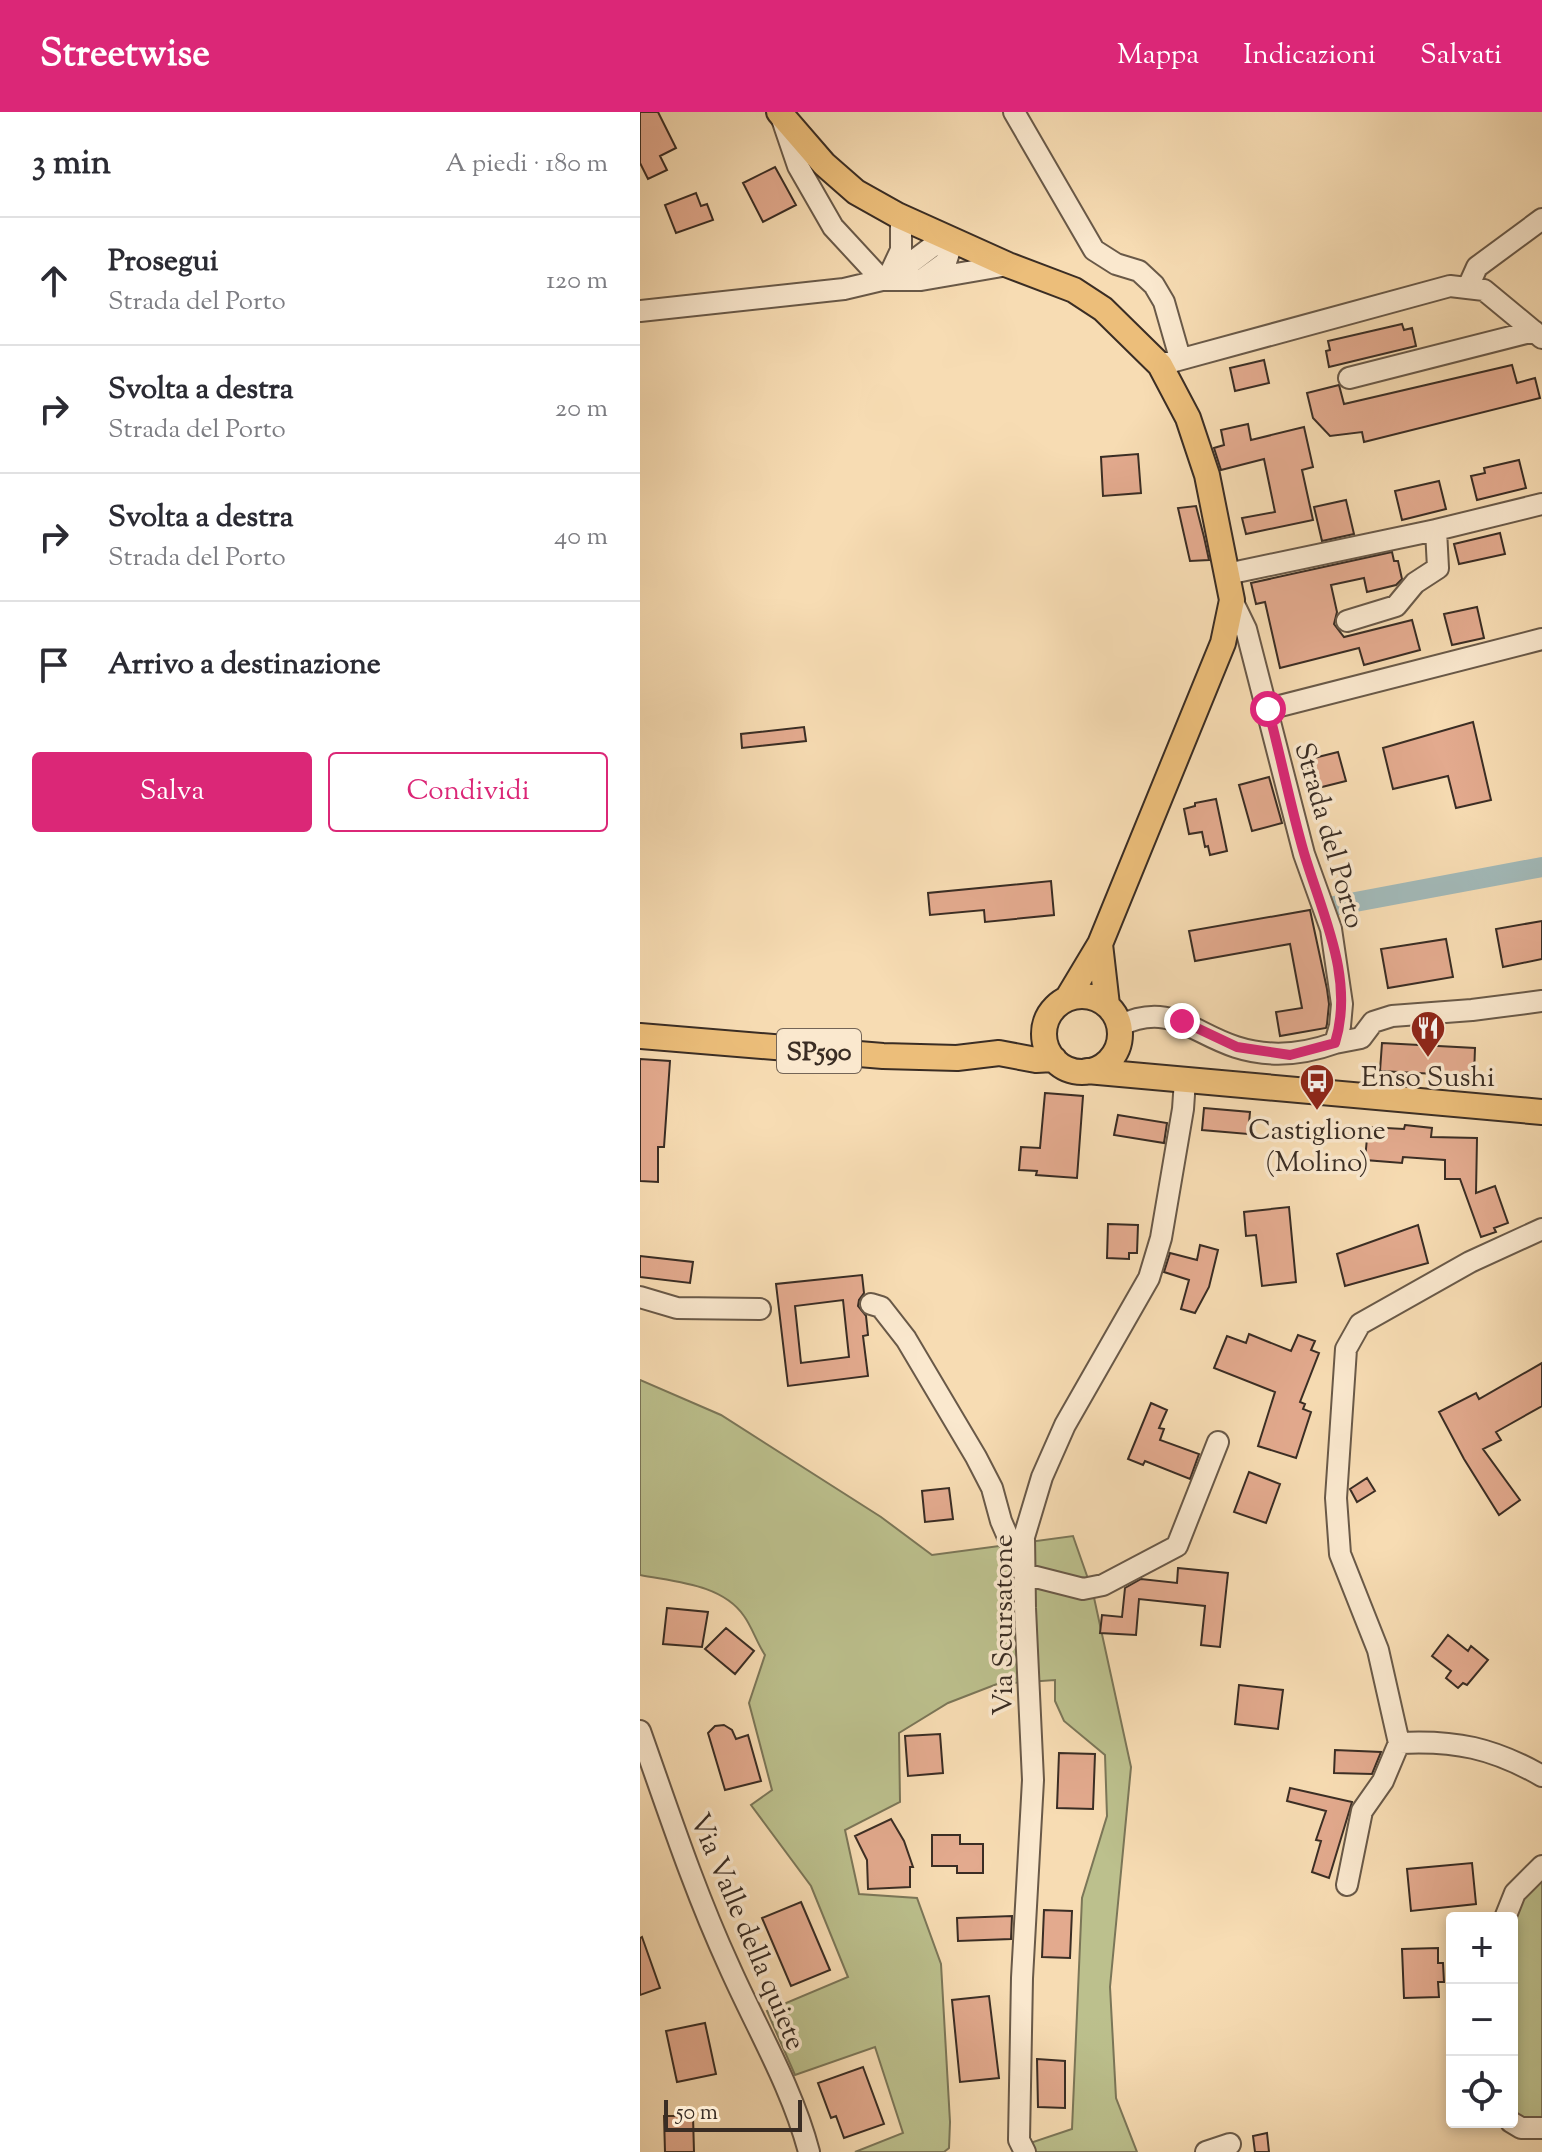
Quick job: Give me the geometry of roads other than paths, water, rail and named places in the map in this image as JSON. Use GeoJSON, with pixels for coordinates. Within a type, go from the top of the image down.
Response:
{"type":"FeatureCollection","features":[{"type":"Feature","properties":{"kind":"main road"},"geometry":{"type":"LineString","coordinates":[[780,113],[824,164],[856,192],[949,239],[1074,290],[1170,362],[1207,475],[1232,600],[1223,643],[1100,944],[1067,999]]}},
{"type":"Feature","properties":{"kind":"main road"},"geometry":{"type":"LineString","coordinates":[[1087,1071],[1099,1068],[1116,1051],[1100,944]]}},
{"type":"Feature","properties":{"kind":"main road"},"geometry":{"type":"LineString","coordinates":[[1067,999],[1088,996],[1113,1016]]}},
{"type":"Feature","properties":{"kind":"main road","name":"SP590"},"geometry":{"type":"LineString","coordinates":[[999,1053],[1044,1027],[1056,1006],[1067,999]]}},
{"type":"Feature","properties":{"kind":"main road"},"geometry":{"type":"LineString","coordinates":[[1044,1027],[1044,1039],[1054,1059]]}},
{"type":"Feature","properties":{"kind":"main road","name":"SP590"},"geometry":{"type":"LineString","coordinates":[[640,1036],[883,1056],[957,1058],[999,1053],[1036,1060],[1054,1059],[1063,1067],[1087,1071],[1542,1112]]}},
{"type":"Feature","properties":{"kind":"main road","name":"SP590"},"geometry":{"type":"LineString","coordinates":[[1116,1051],[1174,1079]]}},
{"type":"Feature","properties":{"kind":"street"},"geometry":{"type":"LineString","coordinates":[[1014,112],[1094,250],[1116,264],[1139,271],[1154,285],[1164,302],[1170,362],[1450,286],[1484,290],[1538,334]]}},
{"type":"Feature","properties":{"kind":"street"},"geometry":{"type":"LineString","coordinates":[[780,113],[798,166],[833,227],[885,280]]}},
{"type":"Feature","properties":{"kind":"street"},"geometry":{"type":"LineString","coordinates":[[885,280],[901,250],[901,217]]}},
{"type":"Feature","properties":{"kind":"street"},"geometry":{"type":"LineString","coordinates":[[1468,287],[1477,267],[1542,219]]}},
{"type":"Feature","properties":{"kind":"street"},"geometry":{"type":"LineString","coordinates":[[885,280],[949,239]]}},
{"type":"Feature","properties":{"kind":"street"},"geometry":{"type":"LineString","coordinates":[[921,280],[946,262],[949,239]]}},
{"type":"Feature","properties":{"kind":"street"},"geometry":{"type":"LineString","coordinates":[[640,311],[844,289],[885,280],[921,280],[1008,265]]}},
{"type":"Feature","properties":{"kind":"street"},"geometry":{"type":"LineString","coordinates":[[1349,378],[1538,334]]}},
{"type":"Feature","properties":{"kind":"street"},"geometry":{"type":"LineString","coordinates":[[1227,574],[1542,504]]}},
{"type":"Feature","properties":{"kind":"street"},"geometry":{"type":"LineString","coordinates":[[1347,621],[1396,606],[1415,583],[1438,568],[1436,530]]}},
{"type":"Feature","properties":{"kind":"street","name":"Strada del Porto"},"geometry":{"type":"LineString","coordinates":[[1232,600],[1246,629],[1304,854],[1331,929],[1342,1004],[1335,1043]]}},
{"type":"Feature","properties":{"kind":"street"},"geometry":{"type":"LineString","coordinates":[[1268,709],[1542,639]]}},
{"type":"Feature","properties":{"kind":"street"},"geometry":{"type":"LineString","coordinates":[[1113,1016],[1132,1019],[1158,1015],[1182,1021],[1237,1047],[1290,1055],[1361,1038],[1373,1022],[1392,1016],[1542,1001]]}},
{"type":"Feature","properties":{"kind":"street","name":"Via Scursatone"},"geometry":{"type":"LineString","coordinates":[[1025,2152],[1019,2140],[1022,1993],[1033,1780],[1024,1537],[1042,1477],[1065,1425],[1149,1278],[1161,1238],[1183,1109],[1174,1079]]}},
{"type":"Feature","properties":{"kind":"street"},"geometry":{"type":"LineString","coordinates":[[1347,1885],[1362,1811],[1383,1781],[1399,1743],[1378,1650],[1340,1554],[1336,1498],[1346,1349],[1360,1324],[1470,1262],[1542,1229]]}},
{"type":"Feature","properties":{"kind":"street"},"geometry":{"type":"LineString","coordinates":[[640,1297],[677,1308],[760,1309]]}},
{"type":"Feature","properties":{"kind":"street"},"geometry":{"type":"LineString","coordinates":[[871,1304],[881,1307],[906,1339],[976,1457],[992,1488],[1001,1521],[1024,1574],[1083,1589],[1103,1585],[1177,1546],[1218,1442]]}},
{"type":"Feature","properties":{"kind":"street","name":"Via Valle della quiete"},"geometry":{"type":"LineString","coordinates":[[640,1731],[690,1874],[728,1965],[785,2085],[802,2125],[809,2152]]}},
{"type":"Feature","properties":{"kind":"street"},"geometry":{"type":"LineString","coordinates":[[1399,1743],[1430,1741],[1486,1749],[1542,1776]]}},
{"type":"Feature","properties":{"kind":"street"},"geometry":{"type":"LineString","coordinates":[[1507,1912],[1515,1893],[1542,1866]]}},
{"type":"Feature","properties":{"kind":"street"},"geometry":{"type":"LineString","coordinates":[[1518,2126],[1542,2128]]}},
{"type":"Feature","properties":{"kind":"street"},"geometry":{"type":"LineString","coordinates":[[1206,2152],[1230,2144]]}},
{"type":"Feature","properties":{"kind":"waterway"},"geometry":{"type":"LineString","coordinates":[[1334,906],[1542,867]]}},
{"type":"Feature","properties":{"kind":"place","name":"Enso Sushi"},"geometry":{"type":"Point","coordinates":[1428,1059]}},
{"type":"Feature","properties":{"kind":"place","name":"Castiglione (Molino)"},"geometry":{"type":"Point","coordinates":[1317,1112]}}]}
